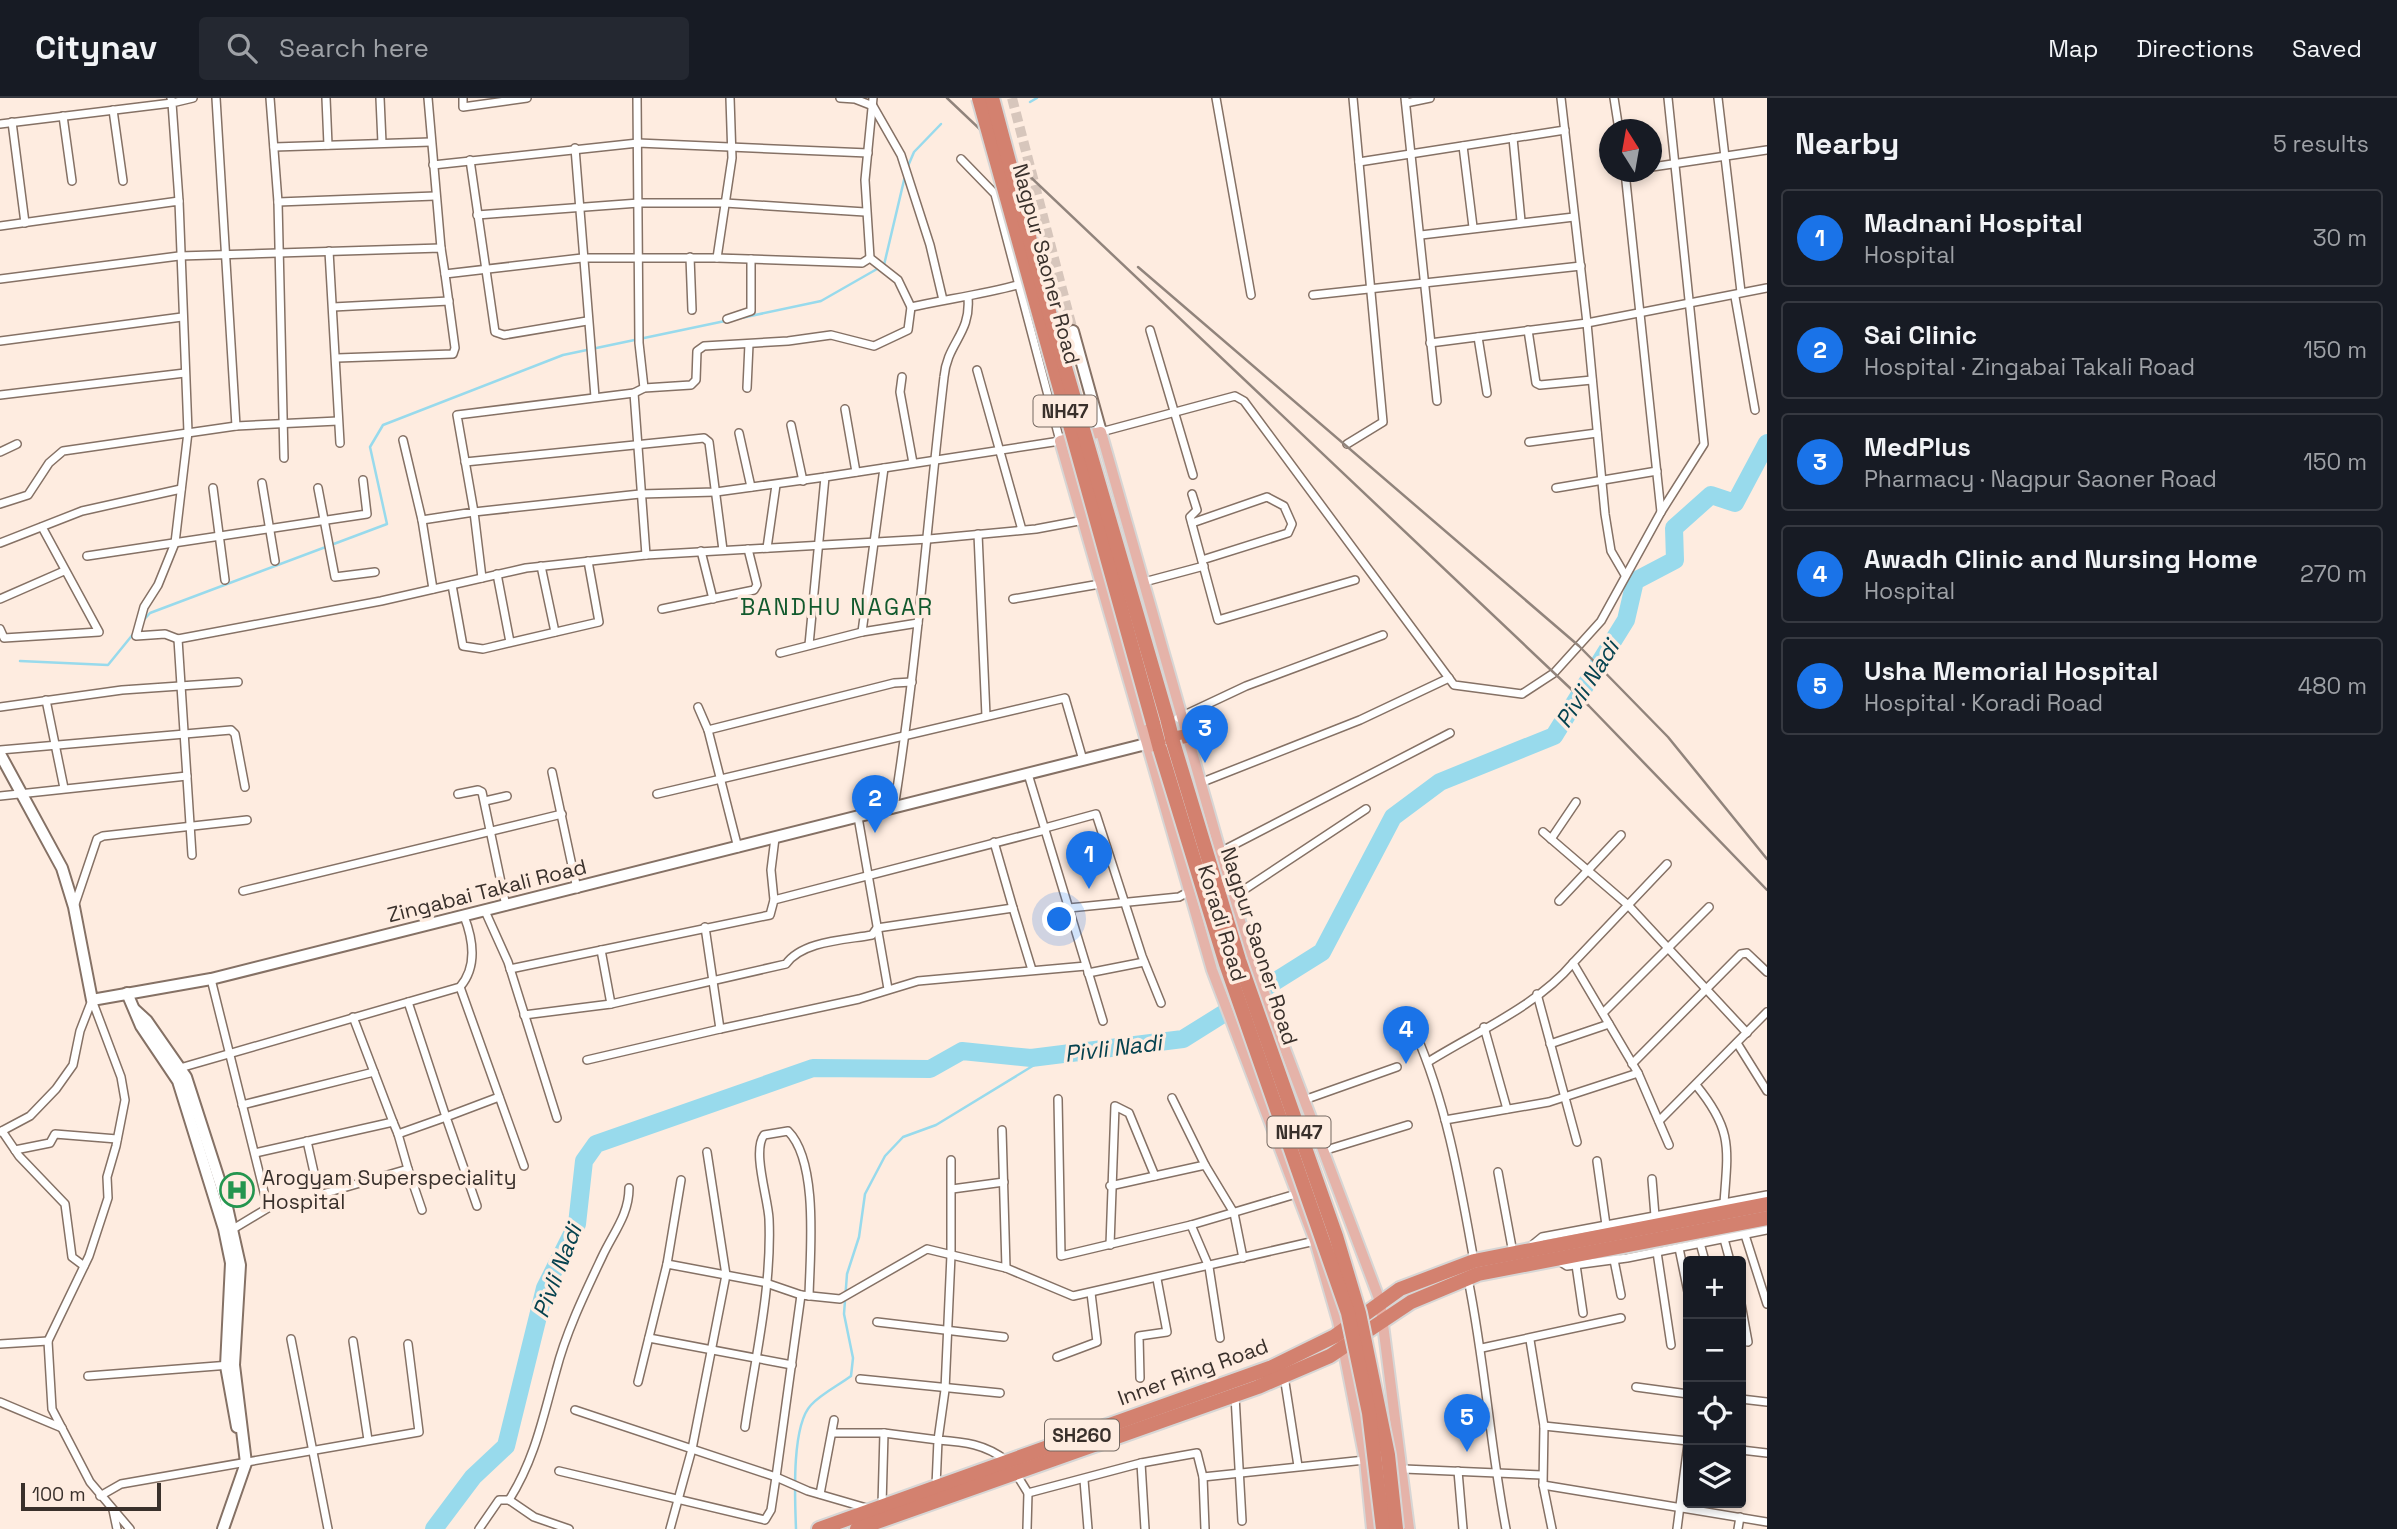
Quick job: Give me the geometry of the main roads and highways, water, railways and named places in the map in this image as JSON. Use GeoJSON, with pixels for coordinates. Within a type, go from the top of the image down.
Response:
{"type":"FeatureCollection","features":[{"type":"Feature","properties":{"kind":"highway","name":"Nagpur Saoner Road"},"geometry":{"type":"LineString","coordinates":[[979,98],[1167,720]]}},
{"type":"Feature","properties":{"kind":"highway","name":"Nagpur Saoner Road"},"geometry":{"type":"LineString","coordinates":[[992,98],[1051,319],[1167,720]]}},
{"type":"Feature","properties":{"kind":"highway","name":"Koradi Road"},"geometry":{"type":"LineString","coordinates":[[1166,742],[1167,720]]}},
{"type":"Feature","properties":{"kind":"highway","name":"Nagpur Saoner Road"},"geometry":{"type":"LineString","coordinates":[[1166,742],[1217,938],[1348,1313],[1367,1400],[1383,1529]]}},
{"type":"Feature","properties":{"kind":"highway","name":"Nagpur Saoner Road"},"geometry":{"type":"LineString","coordinates":[[1166,742],[1359,1313],[1388,1455],[1396,1529]]}},
{"type":"Feature","properties":{"kind":"highway","name":"SH260"},"geometry":{"type":"LineString","coordinates":[[1343,1338],[1383,1320],[1411,1302],[1473,1271],[1519,1252],[1681,1234],[1767,1204]]}},
{"type":"Feature","properties":{"kind":"highway","name":"SH260"},"geometry":{"type":"LineString","coordinates":[[1343,1338],[1380,1301],[1400,1289],[1473,1271],[1555,1259],[1767,1218]]}},
{"type":"Feature","properties":{"kind":"highway","name":"Inner Ring Road"},"geometry":{"type":"LineString","coordinates":[[857,1529],[936,1487],[1011,1467],[1235,1396],[1330,1356],[1343,1338]]}},
{"type":"Feature","properties":{"kind":"highway","name":"Inner Ring Road"},"geometry":{"type":"LineString","coordinates":[[819,1529],[877,1517],[1343,1338]]}},
{"type":"Feature","properties":{"kind":"main road","name":"Koradi Road"},"geometry":{"type":"LineString","coordinates":[[1167,720],[1144,582],[1101,432],[1060,441],[1100,584],[1166,742],[1190,891],[1212,970],[1315,1241],[1333,1303],[1343,1338],[1365,1460],[1372,1529]]}},
{"type":"Feature","properties":{"kind":"main road"},"geometry":{"type":"LineString","coordinates":[[1167,720],[1166,742],[1200,783],[1250,956],[1380,1301],[1409,1529]]}},
{"type":"Feature","properties":{"kind":"main road"},"geometry":{"type":"LineString","coordinates":[[1254,1077],[1290,1061]]}},
{"type":"Feature","properties":{"kind":"main road"},"geometry":{"type":"LineString","coordinates":[[1333,1303],[1373,1283]]}},
{"type":"Feature","properties":{"kind":"main road"},"geometry":{"type":"LineString","coordinates":[[1368,1490],[1404,1475]]}},
{"type":"Feature","properties":{"kind":"waterway"},"geometry":{"type":"LineString","coordinates":[[1030,102],[1037,98]]}},
{"type":"Feature","properties":{"kind":"waterway"},"geometry":{"type":"LineString","coordinates":[[908,166],[914,152],[941,124]]}},
{"type":"Feature","properties":{"kind":"waterway"},"geometry":{"type":"LineString","coordinates":[[741,318],[821,301],[884,265],[905,176]]}},
{"type":"Feature","properties":{"kind":"waterway"},"geometry":{"type":"LineString","coordinates":[[142,622],[150,613],[387,524],[370,447],[383,425],[563,355],[725,321]]}},
{"type":"Feature","properties":{"kind":"waterway","name":"Pivli Nadi"},"geometry":{"type":"LineString","coordinates":[[434,1529],[473,1477],[506,1446],[545,1288],[577,1224],[584,1161],[596,1144],[813,1068],[930,1069],[962,1051],[1031,1058],[1183,1039],[1322,952],[1393,817],[1440,782],[1554,736],[1626,620],[1635,581],[1675,560],[1674,528],[1711,495],[1735,503],[1767,443]]}},
{"type":"Feature","properties":{"kind":"waterway"},"geometry":{"type":"LineString","coordinates":[[20,661],[108,665],[134,633]]}},
{"type":"Feature","properties":{"kind":"waterway"},"geometry":{"type":"LineString","coordinates":[[796,1529],[796,1464],[800,1429],[811,1405],[851,1376],[853,1358],[844,1314],[847,1274],[859,1237],[865,1194],[885,1156],[903,1137],[936,1125],[1049,1056]]}},
{"type":"Feature","properties":{"kind":"tunnel"},"geometry":{"type":"LineString","coordinates":[[1012,98],[1073,331]]}},
{"type":"Feature","properties":{"kind":"railway"},"geometry":{"type":"LineString","coordinates":[[947,98],[1589,706],[1767,890]]}},
{"type":"Feature","properties":{"kind":"railway"},"geometry":{"type":"LineString","coordinates":[[1138,267],[1579,646],[1668,737],[1767,859]]}},
{"type":"Feature","properties":{"kind":"place","name":"MedPlus"},"geometry":{"type":"Point","coordinates":[1205,763]}},
{"type":"Feature","properties":{"kind":"place","name":"Sai Clinic"},"geometry":{"type":"Point","coordinates":[875,833]}},
{"type":"Feature","properties":{"kind":"place","name":"Madnani Hospital"},"geometry":{"type":"Point","coordinates":[1089,889]}},
{"type":"Feature","properties":{"kind":"place","name":"Awadh Clinic and Nursing Home"},"geometry":{"type":"Point","coordinates":[1406,1064]}},
{"type":"Feature","properties":{"kind":"place","name":"Arogyam Superspeciality Hospital"},"geometry":{"type":"Point","coordinates":[237,1190]}},
{"type":"Feature","properties":{"kind":"place","name":"Usha Memorial Hospital"},"geometry":{"type":"Point","coordinates":[1467,1452]}},
{"type":"Feature","properties":{"kind":"district","name":"BANDHU NAGAR"},"geometry":{"type":"Point","coordinates":[837,607]}}]}
